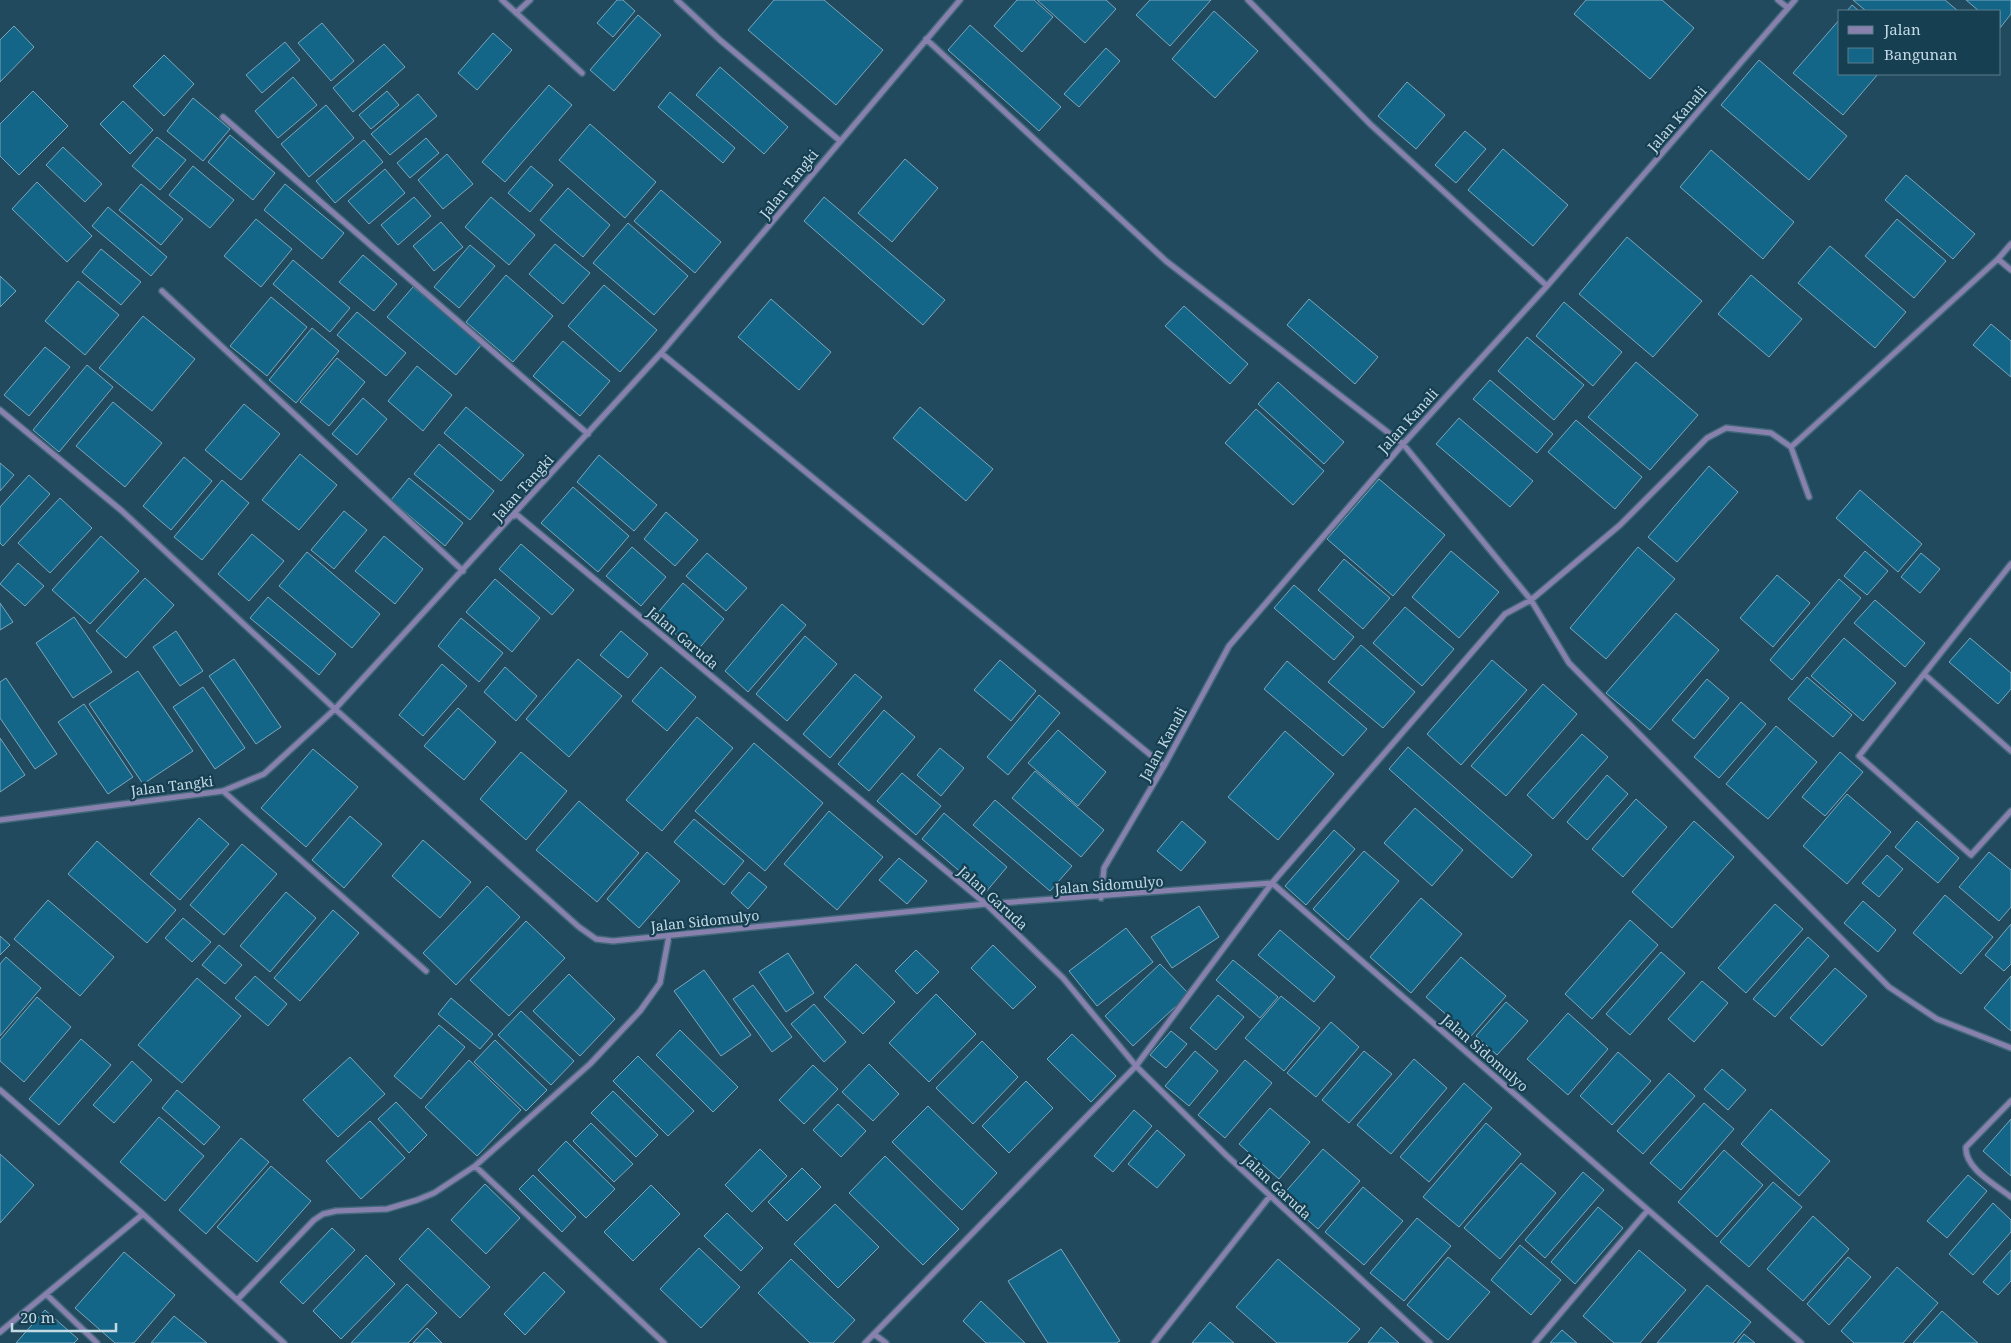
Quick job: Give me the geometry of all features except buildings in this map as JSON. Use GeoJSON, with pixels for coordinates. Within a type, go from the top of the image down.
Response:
{"type":"FeatureCollection","features":[{"type":"Feature","properties":{"kind":"street"},"geometry":{"type":"LineString","coordinates":[[502,0],[582,73]]}},
{"type":"Feature","properties":{"kind":"street"},"geometry":{"type":"LineString","coordinates":[[516,13],[530,0]]}},
{"type":"Feature","properties":{"kind":"street"},"geometry":{"type":"LineString","coordinates":[[676,0],[720,40],[839,140]]}},
{"type":"Feature","properties":{"kind":"street","name":"Jalan Tangki"},"geometry":{"type":"LineString","coordinates":[[0,820],[223,791],[264,774],[335,709],[661,353],[839,140],[960,0]]}},
{"type":"Feature","properties":{"kind":"street"},"geometry":{"type":"LineString","coordinates":[[1248,0],[1370,124],[1546,286]]}},
{"type":"Feature","properties":{"kind":"street"},"geometry":{"type":"LineString","coordinates":[[1778,0],[1788,8]]}},
{"type":"Feature","properties":{"kind":"street","name":"Jalan Kanali"},"geometry":{"type":"LineString","coordinates":[[1100,898],[1104,868],[1164,766],[1229,646],[1402,444],[1546,286],[1795,0]]}},
{"type":"Feature","properties":{"kind":"street"},"geometry":{"type":"LineString","coordinates":[[926,39],[1166,260],[1402,444],[1531,600],[1569,663],[1889,987],[1937,1019],[2011,1048]]}},
{"type":"Feature","properties":{"kind":"street"},"geometry":{"type":"LineString","coordinates":[[223,117],[588,434]]}},
{"type":"Feature","properties":{"kind":"street"},"geometry":{"type":"LineString","coordinates":[[1791,447],[1998,259],[2011,244]]}},
{"type":"Feature","properties":{"kind":"street"},"geometry":{"type":"LineString","coordinates":[[1998,259],[2011,270]]}},
{"type":"Feature","properties":{"kind":"street"},"geometry":{"type":"LineString","coordinates":[[162,291],[463,570]]}},
{"type":"Feature","properties":{"kind":"street"},"geometry":{"type":"LineString","coordinates":[[661,353],[1164,766]]}},
{"type":"Feature","properties":{"kind":"street","name":"Jalan Sidomulyo"},"geometry":{"type":"LineString","coordinates":[[0,410],[122,512],[335,709],[579,927],[596,939],[613,941],[986,904],[1100,898],[1272,883],[1801,1343]]}},
{"type":"Feature","properties":{"kind":"street"},"geometry":{"type":"LineString","coordinates":[[865,1343],[1136,1066],[1272,883],[1505,614],[1531,600],[1620,525],[1707,438],[1726,428],[1771,433],[1791,447],[1809,497]]}},
{"type":"Feature","properties":{"kind":"street","name":"Jalan Garuda"},"geometry":{"type":"LineString","coordinates":[[508,522],[516,514],[986,904],[1063,978],[1136,1066],[1270,1196],[1430,1343]]}},
{"type":"Feature","properties":{"kind":"street"},"geometry":{"type":"LineString","coordinates":[[2011,564],[1859,756],[1971,855],[2011,812]]}},
{"type":"Feature","properties":{"kind":"street"},"geometry":{"type":"LineString","coordinates":[[1924,674],[2011,752]]}},
{"type":"Feature","properties":{"kind":"street"},"geometry":{"type":"LineString","coordinates":[[223,791],[426,971]]}},
{"type":"Feature","properties":{"kind":"street"},"geometry":{"type":"LineString","coordinates":[[237,1300],[314,1220],[323,1214],[336,1211],[387,1209],[417,1200],[434,1193],[475,1166],[590,1064],[640,1011],[660,983],[669,936]]}},
{"type":"Feature","properties":{"kind":"street"},"geometry":{"type":"LineString","coordinates":[[0,1090],[143,1214],[284,1343]]}},
{"type":"Feature","properties":{"kind":"street"},"geometry":{"type":"LineString","coordinates":[[2011,1101],[1966,1147],[1966,1155],[1971,1164],[2011,1197]]}},
{"type":"Feature","properties":{"kind":"street"},"geometry":{"type":"LineString","coordinates":[[475,1166],[664,1343]]}},
{"type":"Feature","properties":{"kind":"street"},"geometry":{"type":"LineString","coordinates":[[1154,1343],[1270,1196]]}},
{"type":"Feature","properties":{"kind":"street"},"geometry":{"type":"LineString","coordinates":[[1535,1343],[1648,1210]]}},
{"type":"Feature","properties":{"kind":"street"},"geometry":{"type":"LineString","coordinates":[[0,1332],[143,1214]]}},
{"type":"Feature","properties":{"kind":"street"},"geometry":{"type":"LineString","coordinates":[[46,1294],[97,1343]]}},
{"type":"Feature","properties":{"kind":"street"},"geometry":{"type":"LineString","coordinates":[[874,1334],[886,1343]]}}]}
